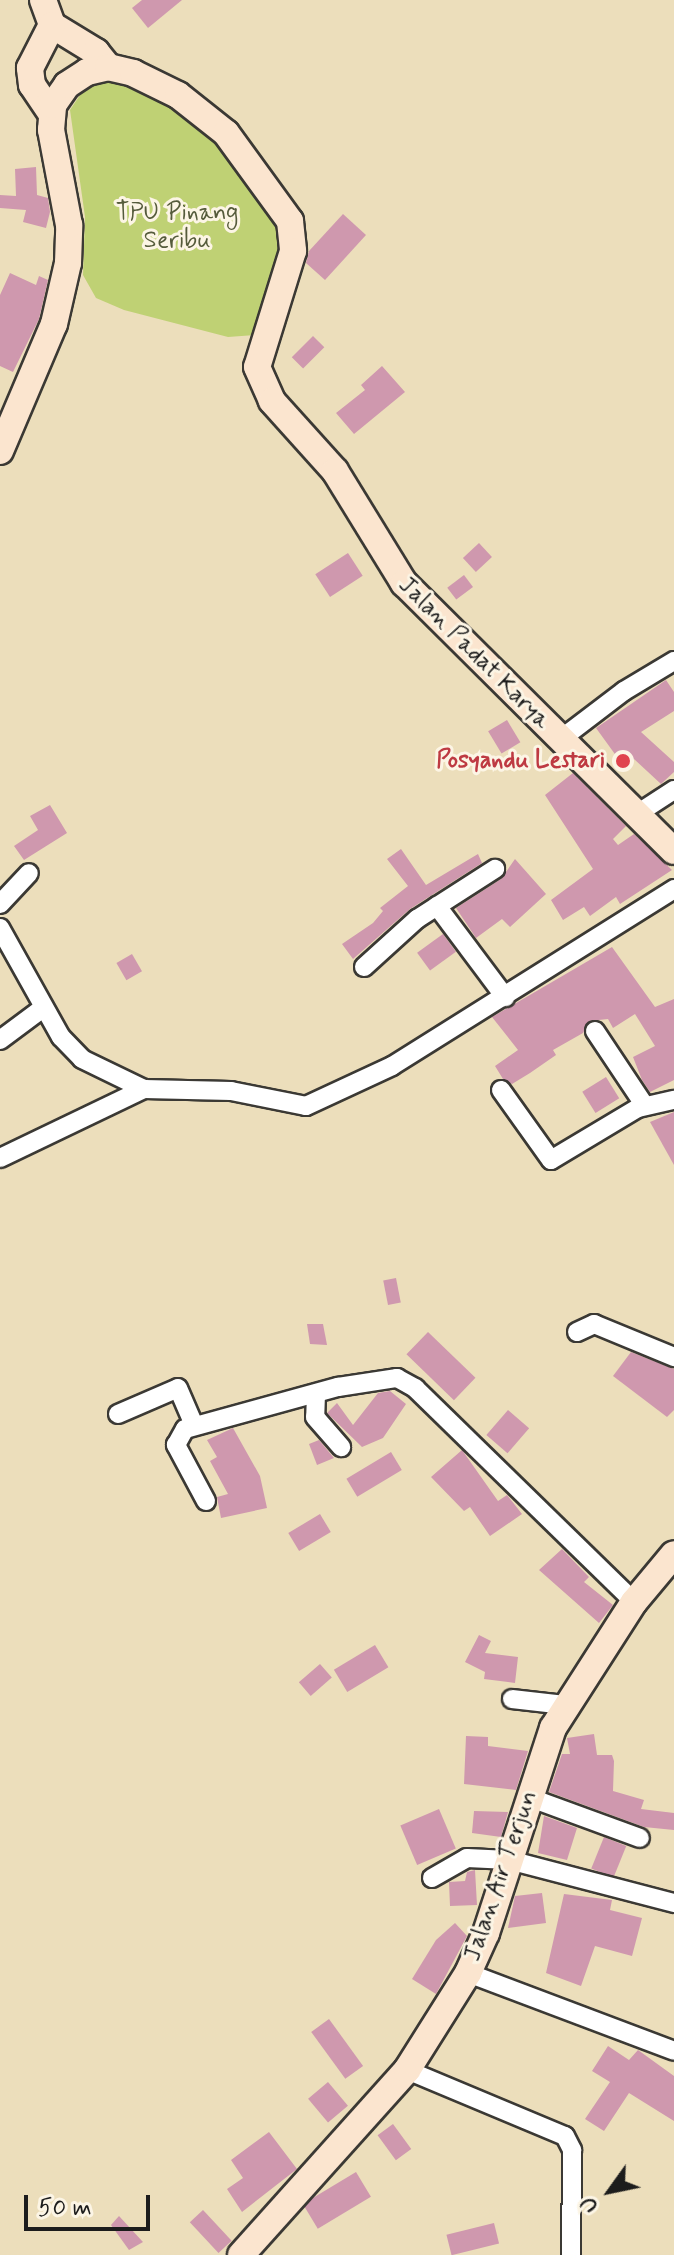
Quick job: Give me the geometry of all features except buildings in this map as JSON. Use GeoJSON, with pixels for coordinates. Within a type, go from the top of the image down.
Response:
{"type":"FeatureCollection","features":[{"type":"Feature","properties":{"kind":"main road"},"geometry":{"type":"LineString","coordinates":[[0,451],[54,324],[68,263],[67,206],[51,113],[32,85],[30,68],[48,12],[96,52],[108,67],[67,85],[51,113]]}},
{"type":"Feature","properties":{"kind":"main road","name":"Jalan Padat Karya"},"geometry":{"type":"LineString","coordinates":[[108,67],[157,83],[200,111],[245,153],[278,199],[295,245],[258,362],[261,384],[335,471],[397,576],[674,851]]}},
{"type":"Feature","properties":{"kind":"main road","name":"Jalan Air Terjun"},"geometry":{"type":"LineString","coordinates":[[241,2255],[407,2070],[468,1973],[528,1797],[565,1705],[634,1602],[674,1554]]}},
{"type":"Feature","properties":{"kind":"street"},"geometry":{"type":"LineString","coordinates":[[561,739],[674,661]]}},
{"type":"Feature","properties":{"kind":"street"},"geometry":{"type":"LineString","coordinates":[[637,814],[674,790]]}},
{"type":"Feature","properties":{"kind":"street"},"geometry":{"type":"LineString","coordinates":[[364,967],[437,906],[495,869]]}},
{"type":"Feature","properties":{"kind":"street"},"geometry":{"type":"LineString","coordinates":[[0,904],[29,873]]}},
{"type":"Feature","properties":{"kind":"street"},"geometry":{"type":"LineString","coordinates":[[0,928],[43,1008],[78,1056],[144,1089],[231,1091],[313,1105],[392,1066],[674,889]]}},
{"type":"Feature","properties":{"kind":"street"},"geometry":{"type":"LineString","coordinates":[[437,906],[505,997]]}},
{"type":"Feature","properties":{"kind":"street"},"geometry":{"type":"LineString","coordinates":[[0,1040],[43,1008]]}},
{"type":"Feature","properties":{"kind":"street"},"geometry":{"type":"LineString","coordinates":[[595,1031],[645,1106]]}},
{"type":"Feature","properties":{"kind":"street"},"geometry":{"type":"LineString","coordinates":[[0,1158],[144,1089]]}},
{"type":"Feature","properties":{"kind":"street"},"geometry":{"type":"LineString","coordinates":[[501,1090],[547,1159],[645,1106],[674,1100]]}},
{"type":"Feature","properties":{"kind":"street"},"geometry":{"type":"LineString","coordinates":[[577,1332],[594,1324],[674,1357]]}},
{"type":"Feature","properties":{"kind":"street"},"geometry":{"type":"LineString","coordinates":[[206,1501],[176,1445],[178,1435],[194,1425],[391,1378],[407,1381],[634,1602]]}},
{"type":"Feature","properties":{"kind":"street"},"geometry":{"type":"LineString","coordinates":[[118,1414],[178,1388],[194,1425]]}},
{"type":"Feature","properties":{"kind":"street"},"geometry":{"type":"LineString","coordinates":[[316,1394],[315,1417],[341,1447]]}},
{"type":"Feature","properties":{"kind":"street"},"geometry":{"type":"LineString","coordinates":[[512,1699],[565,1705]]}},
{"type":"Feature","properties":{"kind":"street"},"geometry":{"type":"LineString","coordinates":[[528,1797],[640,1838]]}},
{"type":"Feature","properties":{"kind":"street"},"geometry":{"type":"LineString","coordinates":[[432,1878],[467,1858],[509,1860],[674,1903]]}},
{"type":"Feature","properties":{"kind":"street"},"geometry":{"type":"LineString","coordinates":[[468,1973],[674,2051]]}},
{"type":"Feature","properties":{"kind":"street"},"geometry":{"type":"LineString","coordinates":[[407,2070],[565,2136],[572,2150],[571,2255]]}},
{"type":"Feature","properties":{"kind":"green space","name":"TPU Pinang Seribu"},"geometry":{"type":"Polygon","coordinates":[[[117,78],[152,90],[229,145],[282,229],[282,267],[255,335],[228,337],[124,310],[96,298],[83,275],[85,217],[70,110],[86,86],[117,78]]]}},
{"type":"Feature","properties":{"kind":"place","name":"Posyandu Lestari"},"geometry":{"type":"Point","coordinates":[623,761]}}]}
